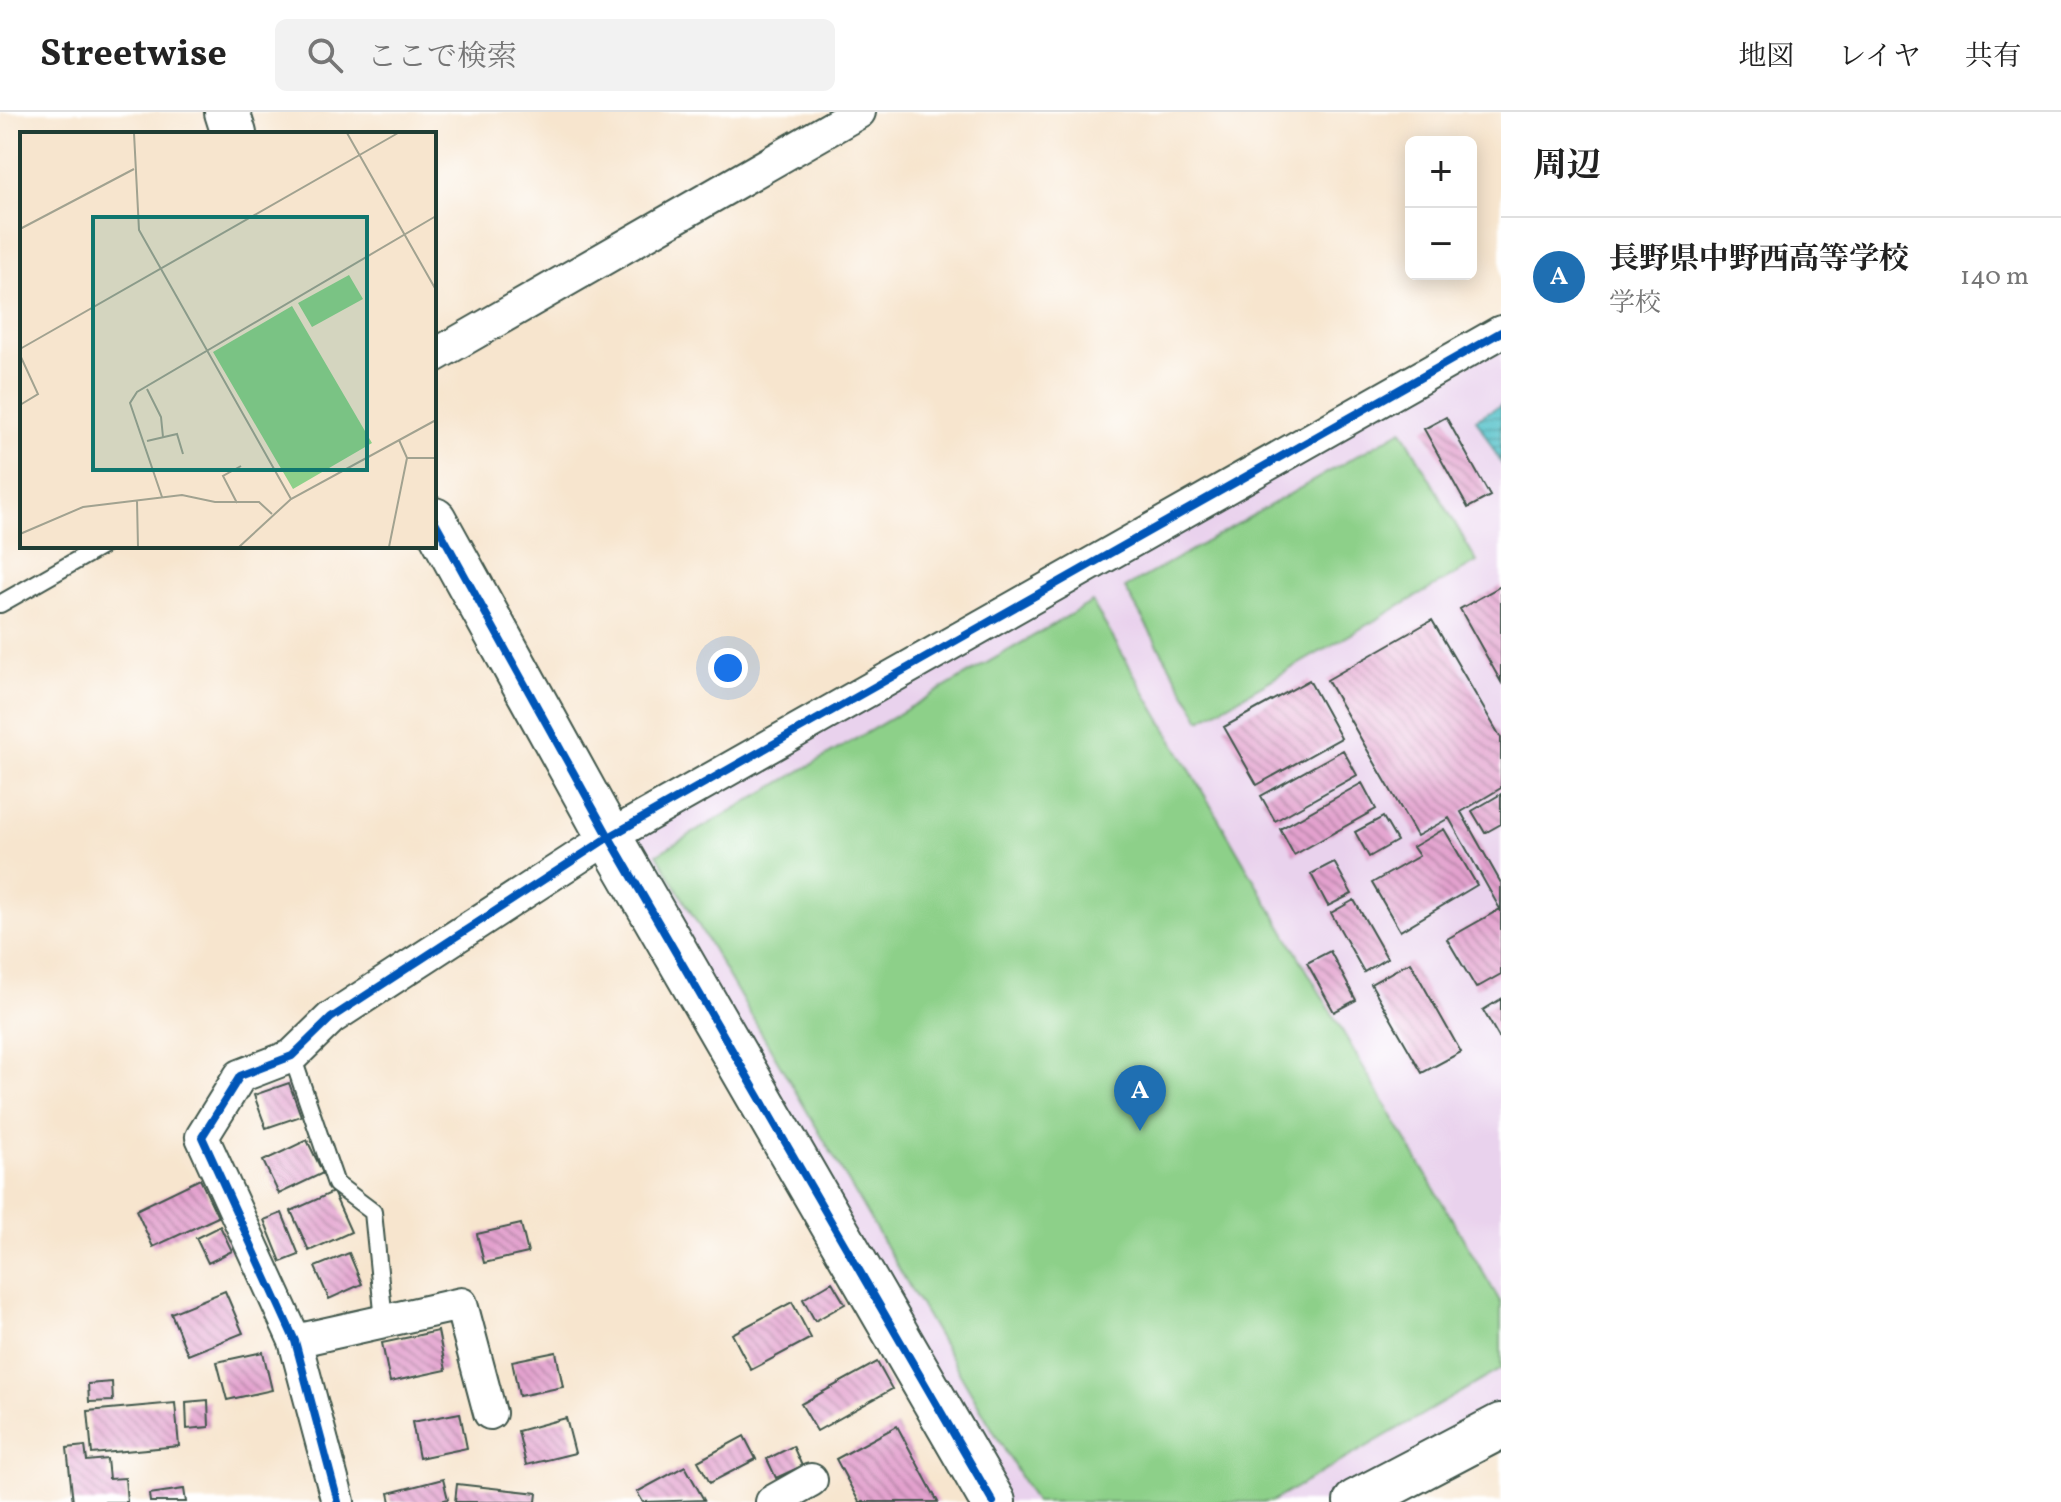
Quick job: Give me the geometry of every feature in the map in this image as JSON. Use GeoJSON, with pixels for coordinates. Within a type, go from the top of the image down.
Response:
{"type":"FeatureCollection","features":[{"type":"Feature","properties":{"kind":"street"},"geometry":{"type":"LineString","coordinates":[[227,112],[233,132]]}},
{"type":"Feature","properties":{"kind":"street"},"geometry":{"type":"LineString","coordinates":[[436,355],[859,112]]}},
{"type":"Feature","properties":{"kind":"street"},"geometry":{"type":"LineString","coordinates":[[338,1502],[295,1341],[202,1137],[240,1076],[292,1056],[331,1018],[609,837],[1501,332]]}},
{"type":"Feature","properties":{"kind":"street"},"geometry":{"type":"LineString","coordinates":[[436,524],[609,837],[993,1502]]}},
{"type":"Feature","properties":{"kind":"street"},"geometry":{"type":"LineString","coordinates":[[295,1341],[461,1304],[490,1413]]}},
{"type":"Feature","properties":{"kind":"street"},"geometry":{"type":"LineString","coordinates":[[1356,1502],[1501,1426]]}},
{"type":"Feature","properties":{"kind":"street"},"geometry":{"type":"LineString","coordinates":[[772,1502],[811,1480]]}},
{"type":"Feature","properties":{"kind":"lane"},"geometry":{"type":"LineString","coordinates":[[0,604],[98,548]]}},
{"type":"Feature","properties":{"kind":"lane"},"geometry":{"type":"LineString","coordinates":[[292,1056],[336,1184],[373,1212],[384,1321]]}},
{"type":"Feature","properties":{"kind":"shaded area"},"geometry":{"type":"Polygon","coordinates":[[[1501,332],[1501,1426],[1356,1502],[993,1502],[609,837],[1501,332]]]}},
{"type":"Feature","properties":{"kind":"green space"},"geometry":{"type":"Polygon","coordinates":[[[1402,430],[1477,562],[1201,720],[1125,588],[1402,430]]]}},
{"type":"Feature","properties":{"kind":"green space"},"geometry":{"type":"Polygon","coordinates":[[[1092,602],[1501,1303],[1501,1369],[1271,1502],[1035,1502],[657,854],[1092,602]]]}},
{"type":"Feature","properties":{"kind":"water"},"geometry":{"type":"Polygon","coordinates":[[[1501,405],[1501,463],[1476,419],[1501,405]]]}},
{"type":"Feature","properties":{"kind":"building"},"geometry":{"type":"Polygon","coordinates":[[[1446,417],[1490,496],[1468,508],[1424,429],[1446,417]]]}},
{"type":"Feature","properties":{"kind":"building"},"geometry":{"type":"Polygon","coordinates":[[[1501,586],[1501,682],[1460,609],[1501,586]]]}},
{"type":"Feature","properties":{"kind":"building"},"geometry":{"type":"Polygon","coordinates":[[[1432,620],[1501,738],[1501,788],[1461,812],[1501,883],[1501,974],[1476,988],[1447,939],[1500,909],[1449,818],[1417,836],[1327,680],[1432,620]]]}},
{"type":"Feature","properties":{"kind":"building"},"geometry":{"type":"Polygon","coordinates":[[[1309,680],[1341,738],[1257,785],[1224,727],[1309,680]]]}},
{"type":"Feature","properties":{"kind":"building"},"geometry":{"type":"Polygon","coordinates":[[[1343,750],[1357,775],[1275,821],[1261,796],[1343,750]]]}},
{"type":"Feature","properties":{"kind":"building"},"geometry":{"type":"Polygon","coordinates":[[[1362,783],[1376,809],[1294,855],[1280,829],[1362,783]]]}},
{"type":"Feature","properties":{"kind":"building"},"geometry":{"type":"Polygon","coordinates":[[[1501,794],[1501,824],[1485,833],[1472,811],[1501,794]]]}},
{"type":"Feature","properties":{"kind":"building"},"geometry":{"type":"Polygon","coordinates":[[[1383,817],[1397,841],[1369,857],[1355,832],[1383,817]]]}},
{"type":"Feature","properties":{"kind":"building"},"geometry":{"type":"Polygon","coordinates":[[[1444,829],[1477,885],[1400,931],[1372,883],[1419,856],[1413,847],[1444,829]]]}},
{"type":"Feature","properties":{"kind":"building"},"geometry":{"type":"Polygon","coordinates":[[[1334,862],[1352,894],[1328,906],[1311,874],[1334,862]]]}},
{"type":"Feature","properties":{"kind":"building"},"geometry":{"type":"Polygon","coordinates":[[[1354,900],[1387,958],[1364,972],[1331,913],[1354,900]]]}},
{"type":"Feature","properties":{"kind":"building"},"geometry":{"type":"Polygon","coordinates":[[[1330,951],[1356,1000],[1334,1012],[1307,963],[1330,951]]]}},
{"type":"Feature","properties":{"kind":"building"},"geometry":{"type":"Polygon","coordinates":[[[1410,962],[1461,1052],[1422,1073],[1371,984],[1410,962]]]}},
{"type":"Feature","properties":{"kind":"building"},"geometry":{"type":"Polygon","coordinates":[[[1501,999],[1501,1041],[1483,1010],[1501,999]]]}},
{"type":"Feature","properties":{"kind":"building"},"geometry":{"type":"Polygon","coordinates":[[[289,1083],[301,1116],[266,1128],[254,1095],[289,1083]]]}},
{"type":"Feature","properties":{"kind":"building"},"geometry":{"type":"Polygon","coordinates":[[[307,1140],[323,1173],[279,1194],[263,1161],[307,1140]]]}},
{"type":"Feature","properties":{"kind":"building"},"geometry":{"type":"Polygon","coordinates":[[[200,1179],[218,1217],[153,1247],[136,1210],[200,1179]]]}},
{"type":"Feature","properties":{"kind":"building"},"geometry":{"type":"Polygon","coordinates":[[[333,1192],[351,1232],[309,1251],[291,1211],[333,1192]]]}},
{"type":"Feature","properties":{"kind":"building"},"geometry":{"type":"Polygon","coordinates":[[[282,1213],[299,1255],[281,1262],[264,1220],[282,1213]]]}},
{"type":"Feature","properties":{"kind":"building"},"geometry":{"type":"Polygon","coordinates":[[[521,1224],[528,1253],[484,1263],[477,1234],[521,1224]]]}},
{"type":"Feature","properties":{"kind":"building"},"geometry":{"type":"Polygon","coordinates":[[[220,1226],[232,1251],[208,1263],[196,1238],[220,1226]]]}},
{"type":"Feature","properties":{"kind":"building"},"geometry":{"type":"Polygon","coordinates":[[[349,1253],[362,1284],[329,1299],[315,1267],[349,1253]]]}},
{"type":"Feature","properties":{"kind":"building"},"geometry":{"type":"Polygon","coordinates":[[[832,1282],[845,1304],[815,1321],[803,1299],[832,1282]]]}},
{"type":"Feature","properties":{"kind":"building"},"geometry":{"type":"Polygon","coordinates":[[[225,1291],[243,1333],[188,1355],[171,1313],[225,1291]]]}},
{"type":"Feature","properties":{"kind":"building"},"geometry":{"type":"Polygon","coordinates":[[[792,1302],[811,1338],[751,1370],[732,1334],[792,1302]]]}},
{"type":"Feature","properties":{"kind":"building"},"geometry":{"type":"Polygon","coordinates":[[[438,1331],[446,1370],[390,1382],[382,1343],[438,1331]]]}},
{"type":"Feature","properties":{"kind":"building"},"geometry":{"type":"Polygon","coordinates":[[[263,1352],[272,1390],[227,1400],[217,1362],[263,1352]]]}},
{"type":"Feature","properties":{"kind":"building"},"geometry":{"type":"Polygon","coordinates":[[[556,1352],[563,1387],[519,1396],[512,1361],[556,1352]]]}},
{"type":"Feature","properties":{"kind":"building"},"geometry":{"type":"Polygon","coordinates":[[[877,1362],[892,1389],[817,1431],[801,1404],[877,1362]]]}},
{"type":"Feature","properties":{"kind":"building"},"geometry":{"type":"Polygon","coordinates":[[[112,1382],[113,1401],[89,1402],[88,1384],[112,1382]]]}},
{"type":"Feature","properties":{"kind":"building"},"geometry":{"type":"Polygon","coordinates":[[[208,1400],[209,1427],[187,1429],[186,1402],[208,1400]]]}},
{"type":"Feature","properties":{"kind":"building"},"geometry":{"type":"Polygon","coordinates":[[[175,1403],[179,1446],[92,1454],[88,1411],[175,1403]]]}},
{"type":"Feature","properties":{"kind":"building"},"geometry":{"type":"Polygon","coordinates":[[[460,1413],[467,1448],[419,1458],[412,1422],[460,1413]]]}},
{"type":"Feature","properties":{"kind":"building"},"geometry":{"type":"Polygon","coordinates":[[[566,1418],[575,1453],[526,1465],[518,1431],[566,1418]]]}},
{"type":"Feature","properties":{"kind":"building"},"geometry":{"type":"Polygon","coordinates":[[[897,1426],[938,1502],[859,1502],[836,1459],[897,1426]]]}},
{"type":"Feature","properties":{"kind":"building"},"geometry":{"type":"Polygon","coordinates":[[[744,1436],[756,1459],[710,1483],[698,1461],[744,1436]]]}},
{"type":"Feature","properties":{"kind":"building"},"geometry":{"type":"Polygon","coordinates":[[[85,1446],[87,1461],[107,1459],[109,1479],[125,1478],[127,1502],[73,1502],[67,1448],[85,1446]]]}},
{"type":"Feature","properties":{"kind":"building"},"geometry":{"type":"Polygon","coordinates":[[[793,1446],[802,1466],[776,1478],[767,1459],[793,1446]]]}},
{"type":"Feature","properties":{"kind":"building"},"geometry":{"type":"Polygon","coordinates":[[[685,1466],[704,1500],[643,1502],[637,1492],[685,1466]]]}},
{"type":"Feature","properties":{"kind":"building"},"geometry":{"type":"Polygon","coordinates":[[[443,1479],[448,1499],[437,1502],[391,1502],[389,1493],[443,1479]]]}},
{"type":"Feature","properties":{"kind":"building"},"geometry":{"type":"Polygon","coordinates":[[[457,1484],[537,1493],[536,1502],[455,1502],[457,1484]]]}},
{"type":"Feature","properties":{"kind":"building"},"geometry":{"type":"Polygon","coordinates":[[[184,1489],[186,1502],[150,1502],[149,1494],[184,1489]]]}},
{"type":"Feature","properties":{"kind":"cycle path"},"geometry":{"type":"LineString","coordinates":[[338,1502],[295,1341],[202,1137],[240,1076],[292,1056],[331,1018],[609,837],[1501,332]]}},
{"type":"Feature","properties":{"kind":"cycle path"},"geometry":{"type":"LineString","coordinates":[[436,524],[609,837],[993,1502]]}},
{"type":"Feature","properties":{"kind":"place","name":"長野県中野西高等学校"},"geometry":{"type":"Point","coordinates":[1140,1131]}}]}
